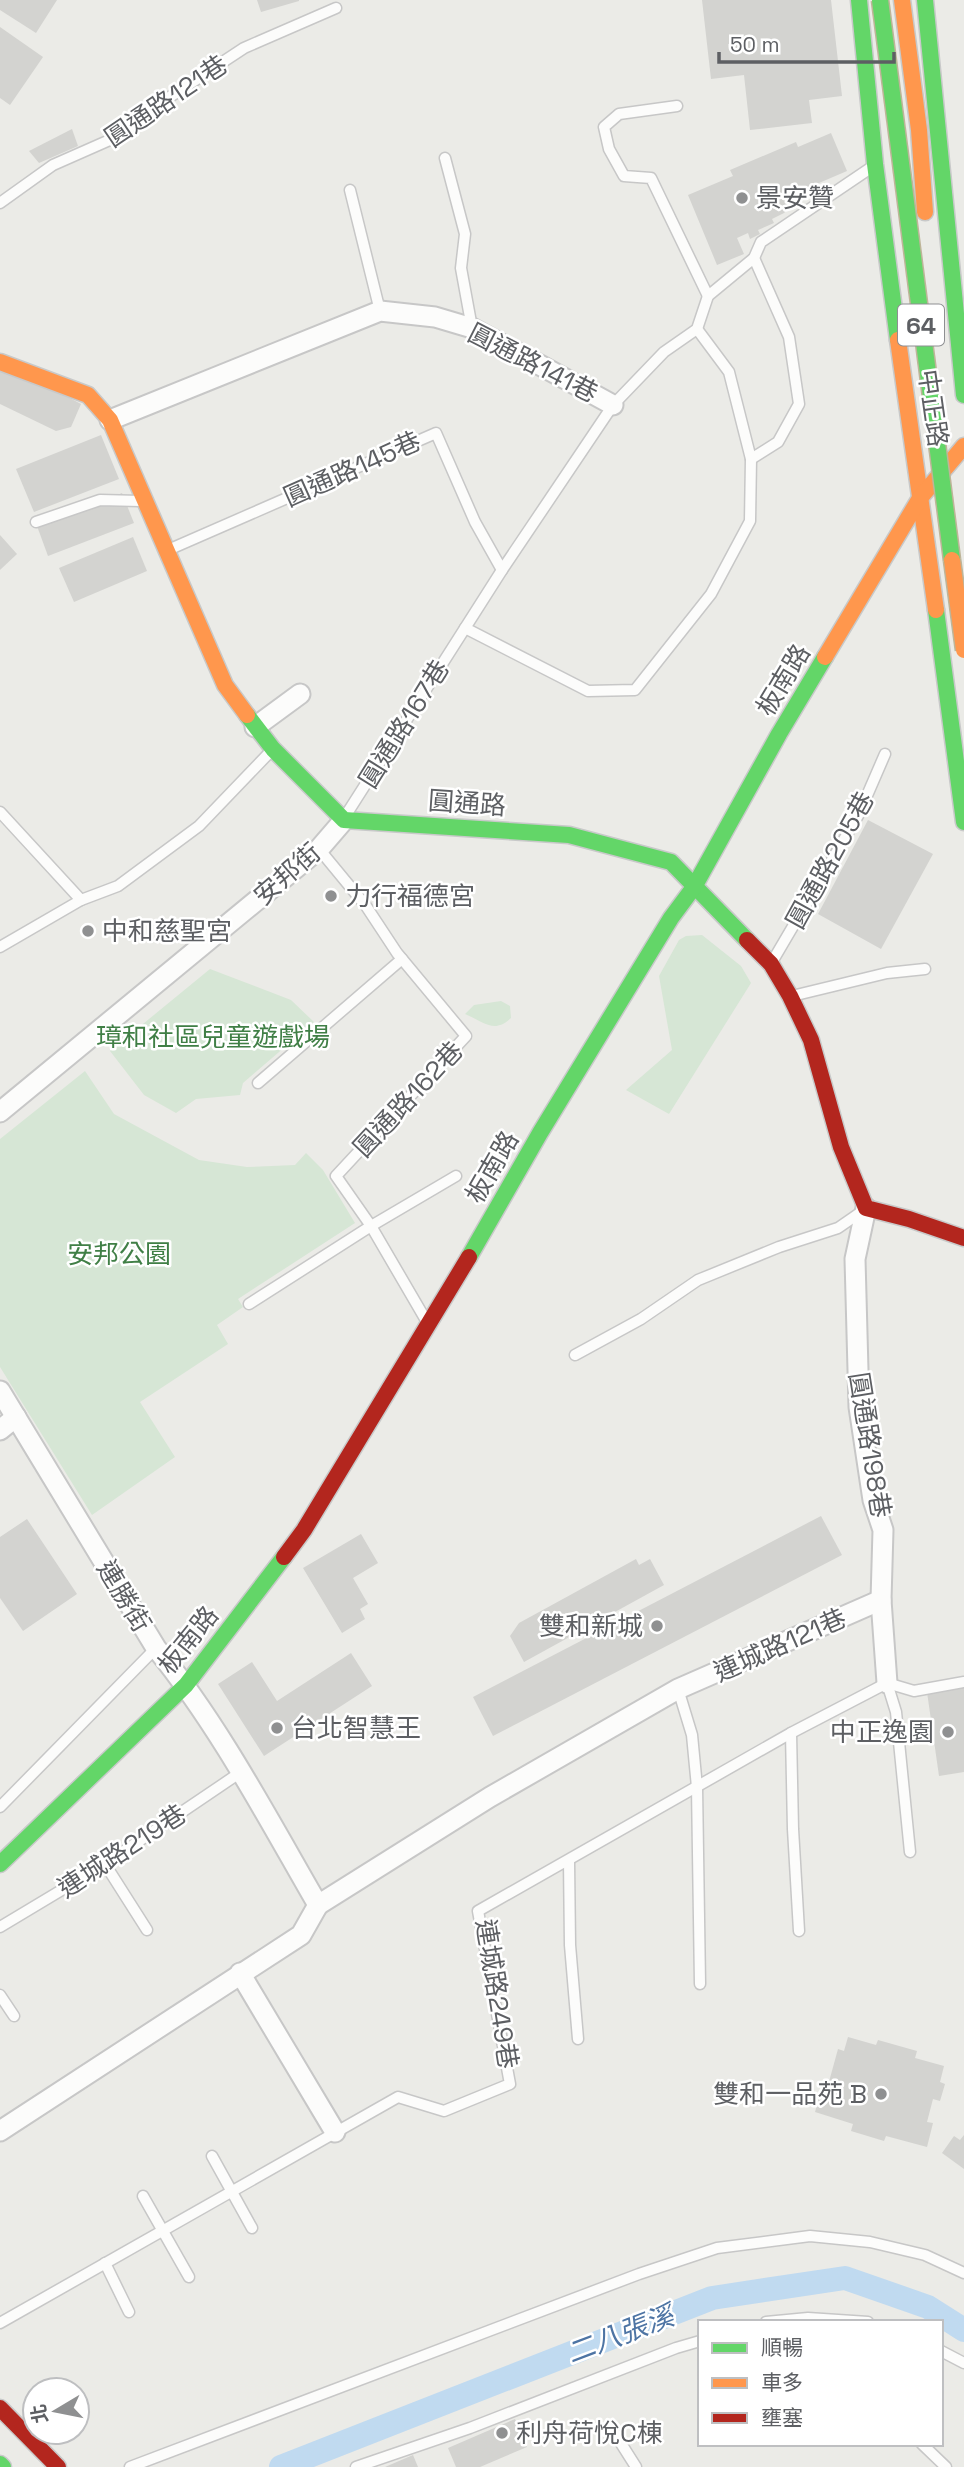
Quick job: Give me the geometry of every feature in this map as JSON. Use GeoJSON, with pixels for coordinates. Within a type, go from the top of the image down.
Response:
{"type":"FeatureCollection","features":[{"type":"Feature","properties":{"kind":"main road","name":"中正路"},"geometry":{"type":"LineString","coordinates":[[859,0],[875,165],[920,498],[947,672],[964,822]]}},
{"type":"Feature","properties":{"kind":"main road","name":"64"},"geometry":{"type":"LineString","coordinates":[[880,0],[964,650]]}},
{"type":"Feature","properties":{"kind":"main road"},"geometry":{"type":"LineString","coordinates":[[902,0],[919,130],[927,228]]}},
{"type":"Feature","properties":{"kind":"main road","name":"64"},"geometry":{"type":"LineString","coordinates":[[925,0],[964,395]]}},
{"type":"Feature","properties":{"kind":"main road"},"geometry":{"type":"LineString","coordinates":[[941,0],[964,232]]}},
{"type":"Feature","properties":{"kind":"main road","name":"中正路"},"geometry":{"type":"LineString","coordinates":[[941,350],[961,456],[964,541]]}},
{"type":"Feature","properties":{"kind":"main road"},"geometry":{"type":"LineString","coordinates":[[0,362],[88,395],[110,420],[225,685],[273,749],[344,820]]}},
{"type":"Feature","properties":{"kind":"main road","name":"板南路"},"geometry":{"type":"LineString","coordinates":[[0,1864],[186,1685],[304,1530],[429,1326],[540,1133],[671,918],[694,887],[779,734],[920,498],[961,456]]}},
{"type":"Feature","properties":{"kind":"main road","name":"圓通路"},"geometry":{"type":"LineString","coordinates":[[344,820],[569,835],[671,862],[771,964],[790,996],[811,1040],[841,1147],[866,1208]]}},
{"type":"Feature","properties":{"kind":"main road"},"geometry":{"type":"LineString","coordinates":[[866,1208],[964,1238]]}},
{"type":"Feature","properties":{"kind":"main road"},"geometry":{"type":"LineString","coordinates":[[0,2408],[58,2467]]}},
{"type":"Feature","properties":{"kind":"street","name":"圓通路141巷"},"geometry":{"type":"LineString","coordinates":[[110,420],[380,311],[435,317],[472,328],[613,405]]}},
{"type":"Feature","properties":{"kind":"street"},"geometry":{"type":"LineString","coordinates":[[255,727],[300,694]]}},
{"type":"Feature","properties":{"kind":"street","name":"安邦街"},"geometry":{"type":"LineString","coordinates":[[0,1112],[319,849],[344,820]]}},
{"type":"Feature","properties":{"kind":"street","name":"圓通路198巷"},"geometry":{"type":"LineString","coordinates":[[866,1208],[855,1259],[859,1407],[873,1500],[883,1530],[881,1600],[887,1684]]}},
{"type":"Feature","properties":{"kind":"street","name":"連勝街"},"geometry":{"type":"LineString","coordinates":[[0,1391],[156,1648],[186,1685],[241,1772],[318,1905]]}},
{"type":"Feature","properties":{"kind":"street"},"geometry":{"type":"LineString","coordinates":[[0,1430],[16,1417]]}},
{"type":"Feature","properties":{"kind":"street","name":"連城路121巷"},"geometry":{"type":"LineString","coordinates":[[678,1689],[881,1600]]}},
{"type":"Feature","properties":{"kind":"street"},"geometry":{"type":"LineString","coordinates":[[0,2131],[301,1935],[318,1905],[490,1797],[678,1689]]}},
{"type":"Feature","properties":{"kind":"street"},"geometry":{"type":"LineString","coordinates":[[240,1973],[335,2133]]}},
{"type":"Feature","properties":{"kind":"lane","name":"圓通路121巷"},"geometry":{"type":"LineString","coordinates":[[0,203],[53,165],[90,151],[121,135],[146,112],[244,48],[336,8]]}},
{"type":"Feature","properties":{"kind":"lane"},"geometry":{"type":"LineString","coordinates":[[677,106],[619,114],[604,127],[609,149],[624,176],[651,178],[708,296]]}},
{"type":"Feature","properties":{"kind":"lane"},"geometry":{"type":"LineString","coordinates":[[445,158],[465,234],[461,268],[472,328]]}},
{"type":"Feature","properties":{"kind":"lane"},"geometry":{"type":"LineString","coordinates":[[465,628],[588,691],[635,690],[710,594],[750,521],[751,459],[729,372],[697,330],[708,296],[754,258],[761,242],[875,165]]}},
{"type":"Feature","properties":{"kind":"lane"},"geometry":{"type":"LineString","coordinates":[[349,190],[380,311]]}},
{"type":"Feature","properties":{"kind":"lane"},"geometry":{"type":"LineString","coordinates":[[751,459],[778,442],[799,404],[789,337],[754,258]]}},
{"type":"Feature","properties":{"kind":"lane","name":"圓通路141巷"},"geometry":{"type":"LineString","coordinates":[[613,405],[664,352],[697,330]]}},
{"type":"Feature","properties":{"kind":"lane","name":"圓通路167巷"},"geometry":{"type":"LineString","coordinates":[[344,820],[502,570],[613,405]]}},
{"type":"Feature","properties":{"kind":"lane","name":"圓通路145巷"},"geometry":{"type":"LineString","coordinates":[[167,550],[436,433],[475,522],[502,570]]}},
{"type":"Feature","properties":{"kind":"lane"},"geometry":{"type":"LineString","coordinates":[[36,523],[100,500],[146,500]]}},
{"type":"Feature","properties":{"kind":"lane"},"geometry":{"type":"LineString","coordinates":[[0,947],[81,900],[118,887],[199,826],[273,749]]}},
{"type":"Feature","properties":{"kind":"lane","name":"圓通路205巷"},"geometry":{"type":"LineString","coordinates":[[771,964],[859,814],[885,754]]}},
{"type":"Feature","properties":{"kind":"lane"},"geometry":{"type":"LineString","coordinates":[[0,812],[81,900]]}},
{"type":"Feature","properties":{"kind":"lane","name":"圓通路162巷"},"geometry":{"type":"LineString","coordinates":[[319,849],[366,906],[402,959],[466,1036],[337,1175],[371,1226],[429,1326]]}},
{"type":"Feature","properties":{"kind":"lane"},"geometry":{"type":"LineString","coordinates":[[258,1083],[402,959]]}},
{"type":"Feature","properties":{"kind":"lane"},"geometry":{"type":"LineString","coordinates":[[790,996],[887,973],[925,969]]}},
{"type":"Feature","properties":{"kind":"lane"},"geometry":{"type":"LineString","coordinates":[[249,1304],[371,1226],[456,1176]]}},
{"type":"Feature","properties":{"kind":"lane"},"geometry":{"type":"LineString","coordinates":[[575,1355],[641,1319],[698,1280],[779,1247],[838,1228],[866,1208]]}},
{"type":"Feature","properties":{"kind":"lane"},"geometry":{"type":"LineString","coordinates":[[0,1807],[156,1648]]}},
{"type":"Feature","properties":{"kind":"lane"},"geometry":{"type":"LineString","coordinates":[[887,1684],[914,1691],[964,1682]]}},
{"type":"Feature","properties":{"kind":"lane"},"geometry":{"type":"LineString","coordinates":[[887,1684],[896,1712],[910,1852]]}},
{"type":"Feature","properties":{"kind":"lane","name":"連城路249巷"},"geometry":{"type":"LineString","coordinates":[[0,2323],[398,2097],[444,2111],[510,2084],[478,1911],[792,1733],[887,1684]]}},
{"type":"Feature","properties":{"kind":"lane"},"geometry":{"type":"LineString","coordinates":[[678,1689],[692,1735],[697,1787],[700,1984]]}},
{"type":"Feature","properties":{"kind":"lane"},"geometry":{"type":"LineString","coordinates":[[792,1733],[793,1829],[799,1931]]}},
{"type":"Feature","properties":{"kind":"lane","name":"連城路219巷"},"geometry":{"type":"LineString","coordinates":[[0,1927],[105,1864],[241,1772]]}},
{"type":"Feature","properties":{"kind":"lane"},"geometry":{"type":"LineString","coordinates":[[569,1861],[570,1945],[579,2039]]}},
{"type":"Feature","properties":{"kind":"lane"},"geometry":{"type":"LineString","coordinates":[[105,1864],[147,1930]]}},
{"type":"Feature","properties":{"kind":"lane"},"geometry":{"type":"LineString","coordinates":[[0,1995],[14,2016]]}},
{"type":"Feature","properties":{"kind":"lane"},"geometry":{"type":"LineString","coordinates":[[212,2156],[252,2228]]}},
{"type":"Feature","properties":{"kind":"lane"},"geometry":{"type":"LineString","coordinates":[[143,2196],[189,2277]]}},
{"type":"Feature","properties":{"kind":"lane"},"geometry":{"type":"LineString","coordinates":[[130,2467],[639,2274],[717,2248],[810,2236],[870,2242],[925,2256],[964,2273]]}},
{"type":"Feature","properties":{"kind":"lane"},"geometry":{"type":"LineString","coordinates":[[105,2263],[129,2312]]}},
{"type":"Feature","properties":{"kind":"lane"},"geometry":{"type":"LineString","coordinates":[[787,2320],[838,2320]]}},
{"type":"Feature","properties":{"kind":"lane"},"geometry":{"type":"LineString","coordinates":[[356,2467],[470,2428],[698,2342]]}},
{"type":"Feature","properties":{"kind":"lane"},"geometry":{"type":"LineString","coordinates":[[943,2352],[964,2363]]}},
{"type":"Feature","properties":{"kind":"lane"},"geometry":{"type":"LineString","coordinates":[[610,2426],[636,2467]]}},
{"type":"Feature","properties":{"kind":"lane"},"geometry":{"type":"LineString","coordinates":[[924,2446],[946,2467]]}},
{"type":"Feature","properties":{"kind":"green space"},"geometry":{"type":"Polygon","coordinates":[[[702,935],[741,966],[751,983],[669,1114],[626,1090],[672,1050],[659,976],[679,940],[686,936],[702,935]]]}},
{"type":"Feature","properties":{"kind":"green space","name":"璋和社區兒童遊戲場"},"geometry":{"type":"Polygon","coordinates":[[[210,969],[291,1000],[314,1022],[243,1083],[240,1095],[196,1099],[176,1113],[144,1095],[110,1051],[210,969]]]}},
{"type":"Feature","properties":{"kind":"green space"},"geometry":{"type":"Polygon","coordinates":[[[501,1001],[510,1006],[511,1018],[505,1023],[489,1025],[465,1014],[474,1005],[501,1001]]]}},
{"type":"Feature","properties":{"kind":"green space","name":"安邦公園"},"geometry":{"type":"Polygon","coordinates":[[[85,1071],[114,1114],[199,1160],[247,1167],[295,1165],[306,1153],[323,1170],[355,1223],[238,1299],[243,1307],[217,1325],[228,1344],[140,1402],[175,1457],[92,1515],[0,1367],[0,1139],[85,1071]]]}},
{"type":"Feature","properties":{"kind":"building"},"geometry":{"type":"Polygon","coordinates":[[[0,0],[57,0],[36,33],[0,10],[0,0]]]}},
{"type":"Feature","properties":{"kind":"building"},"geometry":{"type":"Polygon","coordinates":[[[257,0],[299,0],[299,1],[261,12],[257,0]]]}},
{"type":"Feature","properties":{"kind":"building"},"geometry":{"type":"Polygon","coordinates":[[[702,0],[831,0],[842,96],[809,100],[812,123],[750,130],[744,75],[711,79],[702,0]]]}},
{"type":"Feature","properties":{"kind":"building"},"geometry":{"type":"Polygon","coordinates":[[[0,27],[43,57],[10,105],[0,98],[0,27]]]}},
{"type":"Feature","properties":{"kind":"building"},"geometry":{"type":"Polygon","coordinates":[[[72,129],[78,146],[39,163],[29,151],[72,129]]]}},
{"type":"Feature","properties":{"kind":"building","name":"景安贊"},"geometry":{"type":"Polygon","coordinates":[[[831,133],[847,171],[805,189],[807,193],[791,200],[793,204],[784,213],[772,219],[774,223],[758,230],[760,234],[750,239],[748,233],[737,238],[744,254],[717,265],[688,195],[733,176],[730,170],[796,142],[798,147],[831,133]]]}},
{"type":"Feature","properties":{"kind":"building"},"geometry":{"type":"Polygon","coordinates":[[[0,361],[81,404],[71,427],[56,431],[0,404],[0,361]]]}},
{"type":"Feature","properties":{"kind":"building"},"geometry":{"type":"Polygon","coordinates":[[[101,435],[119,479],[34,512],[16,469],[101,435]]]}},
{"type":"Feature","properties":{"kind":"building"},"geometry":{"type":"Polygon","coordinates":[[[122,493],[134,523],[48,556],[37,526],[122,493]]]}},
{"type":"Feature","properties":{"kind":"building"},"geometry":{"type":"Polygon","coordinates":[[[0,535],[17,554],[0,570],[0,535]]]}},
{"type":"Feature","properties":{"kind":"building"},"geometry":{"type":"Polygon","coordinates":[[[133,537],[147,571],[74,602],[59,568],[133,537]]]}},
{"type":"Feature","properties":{"kind":"building"},"geometry":{"type":"Polygon","coordinates":[[[868,820],[933,854],[881,949],[818,914],[868,820]]]}},
{"type":"Feature","properties":{"kind":"building","name":"雙和新城"},"geometry":{"type":"Polygon","coordinates":[[[821,1516],[842,1555],[493,1736],[473,1697],[821,1516]]]}},
{"type":"Feature","properties":{"kind":"building"},"geometry":{"type":"Polygon","coordinates":[[[27,1519],[77,1594],[23,1631],[0,1598],[0,1537],[27,1519]]]}},
{"type":"Feature","properties":{"kind":"building"},"geometry":{"type":"Polygon","coordinates":[[[361,1534],[378,1563],[353,1578],[368,1604],[360,1609],[365,1619],[342,1633],[303,1568],[361,1534]]]}},
{"type":"Feature","properties":{"kind":"building"},"geometry":{"type":"Polygon","coordinates":[[[636,1559],[639,1565],[650,1559],[664,1585],[524,1662],[510,1636],[519,1623],[636,1559]]]}},
{"type":"Feature","properties":{"kind":"building","name":"台北智慧王"},"geometry":{"type":"Polygon","coordinates":[[[351,1653],[372,1686],[264,1756],[218,1684],[252,1662],[277,1701],[351,1653]]]}},
{"type":"Feature","properties":{"kind":"building","name":"中正逸園"},"geometry":{"type":"Polygon","coordinates":[[[964,1687],[964,1772],[939,1776],[927,1692],[964,1687]]]}},
{"type":"Feature","properties":{"kind":"building","name":"雙和一品苑 B"},"geometry":{"type":"Polygon","coordinates":[[[848,2037],[876,2045],[878,2040],[917,2051],[915,2058],[944,2066],[940,2082],[945,2084],[940,2101],[933,2099],[927,2122],[933,2123],[927,2147],[886,2136],[884,2141],[851,2131],[853,2124],[815,2112],[822,2087],[827,2089],[838,2049],[844,2051],[848,2037]]]}},
{"type":"Feature","properties":{"kind":"building"},"geometry":{"type":"Polygon","coordinates":[[[964,2135],[964,2169],[942,2153],[954,2136],[960,2140],[964,2135]]]}},
{"type":"Feature","properties":{"kind":"building","name":"利舟荷悅C棟"},"geometry":{"type":"Polygon","coordinates":[[[515,2419],[527,2447],[480,2467],[456,2467],[448,2448],[515,2419]]]}},
{"type":"Feature","properties":{"kind":"building"},"geometry":{"type":"Polygon","coordinates":[[[413,2455],[418,2467],[385,2467],[413,2455]]]}},
{"type":"Feature","properties":{"kind":"waterway","name":"二八張溪"},"geometry":{"type":"LineString","coordinates":[[281,2467],[712,2298],[845,2278],[928,2307],[964,2330]]}},
{"type":"Feature","properties":{"kind":"traffic: fast"},"geometry":{"type":"LineString","coordinates":[[859,0],[875,164],[898,340]]}},
{"type":"Feature","properties":{"kind":"traffic: fast"},"geometry":{"type":"LineString","coordinates":[[880,0],[952,560]]}},
{"type":"Feature","properties":{"kind":"traffic: fast"},"geometry":{"type":"LineString","coordinates":[[925,0],[964,395]]}},
{"type":"Feature","properties":{"kind":"traffic: fast"},"geometry":{"type":"LineString","coordinates":[[936,610],[964,822]]}},
{"type":"Feature","properties":{"kind":"traffic: fast"},"geometry":{"type":"LineString","coordinates":[[469,1257],[540,1133],[671,918],[694,887],[825,657]]}},
{"type":"Feature","properties":{"kind":"traffic: fast"},"geometry":{"type":"LineString","coordinates":[[247,715],[273,749],[344,820],[569,835],[671,862],[747,940]]}},
{"type":"Feature","properties":{"kind":"traffic: fast"},"geometry":{"type":"LineString","coordinates":[[0,1864],[186,1685],[284,1557]]}},
{"type":"Feature","properties":{"kind":"traffic: fast"},"geometry":{"type":"LineString","coordinates":[[0,2464],[3,2467]]}},
{"type":"Feature","properties":{"kind":"traffic: slow"},"geometry":{"type":"LineString","coordinates":[[902,0],[919,130],[925,212]]}},
{"type":"Feature","properties":{"kind":"traffic: slow"},"geometry":{"type":"LineString","coordinates":[[898,340],[936,610]]}},
{"type":"Feature","properties":{"kind":"traffic: slow"},"geometry":{"type":"LineString","coordinates":[[0,362],[88,395],[110,420],[225,685],[247,715]]}},
{"type":"Feature","properties":{"kind":"traffic: slow"},"geometry":{"type":"LineString","coordinates":[[825,657],[920,498],[964,446]]}},
{"type":"Feature","properties":{"kind":"traffic: slow"},"geometry":{"type":"LineString","coordinates":[[952,560],[964,650]]}},
{"type":"Feature","properties":{"kind":"traffic: jam"},"geometry":{"type":"LineString","coordinates":[[747,940],[771,964],[811,1040],[841,1147],[866,1208],[964,1238]]}},
{"type":"Feature","properties":{"kind":"traffic: jam"},"geometry":{"type":"LineString","coordinates":[[284,1557],[304,1530],[469,1257]]}},
{"type":"Feature","properties":{"kind":"traffic: jam"},"geometry":{"type":"LineString","coordinates":[[0,2408],[58,2467]]}},
{"type":"Feature","properties":{"kind":"place","name":"景安贊"},"geometry":{"type":"Point","coordinates":[742,198]}},
{"type":"Feature","properties":{"kind":"place","name":"力行福德宮"},"geometry":{"type":"Point","coordinates":[331,896]}},
{"type":"Feature","properties":{"kind":"place","name":"中和慈聖宮"},"geometry":{"type":"Point","coordinates":[88,931]}},
{"type":"Feature","properties":{"kind":"place","name":"雙和新城"},"geometry":{"type":"Point","coordinates":[657,1626]}},
{"type":"Feature","properties":{"kind":"place","name":"台北智慧王"},"geometry":{"type":"Point","coordinates":[277,1728]}},
{"type":"Feature","properties":{"kind":"place","name":"中正逸園"},"geometry":{"type":"Point","coordinates":[948,1732]}},
{"type":"Feature","properties":{"kind":"place","name":"雙和一品苑 B"},"geometry":{"type":"Point","coordinates":[881,2094]}},
{"type":"Feature","properties":{"kind":"place","name":"利舟荷悅C棟"},"geometry":{"type":"Point","coordinates":[502,2433]}}]}
